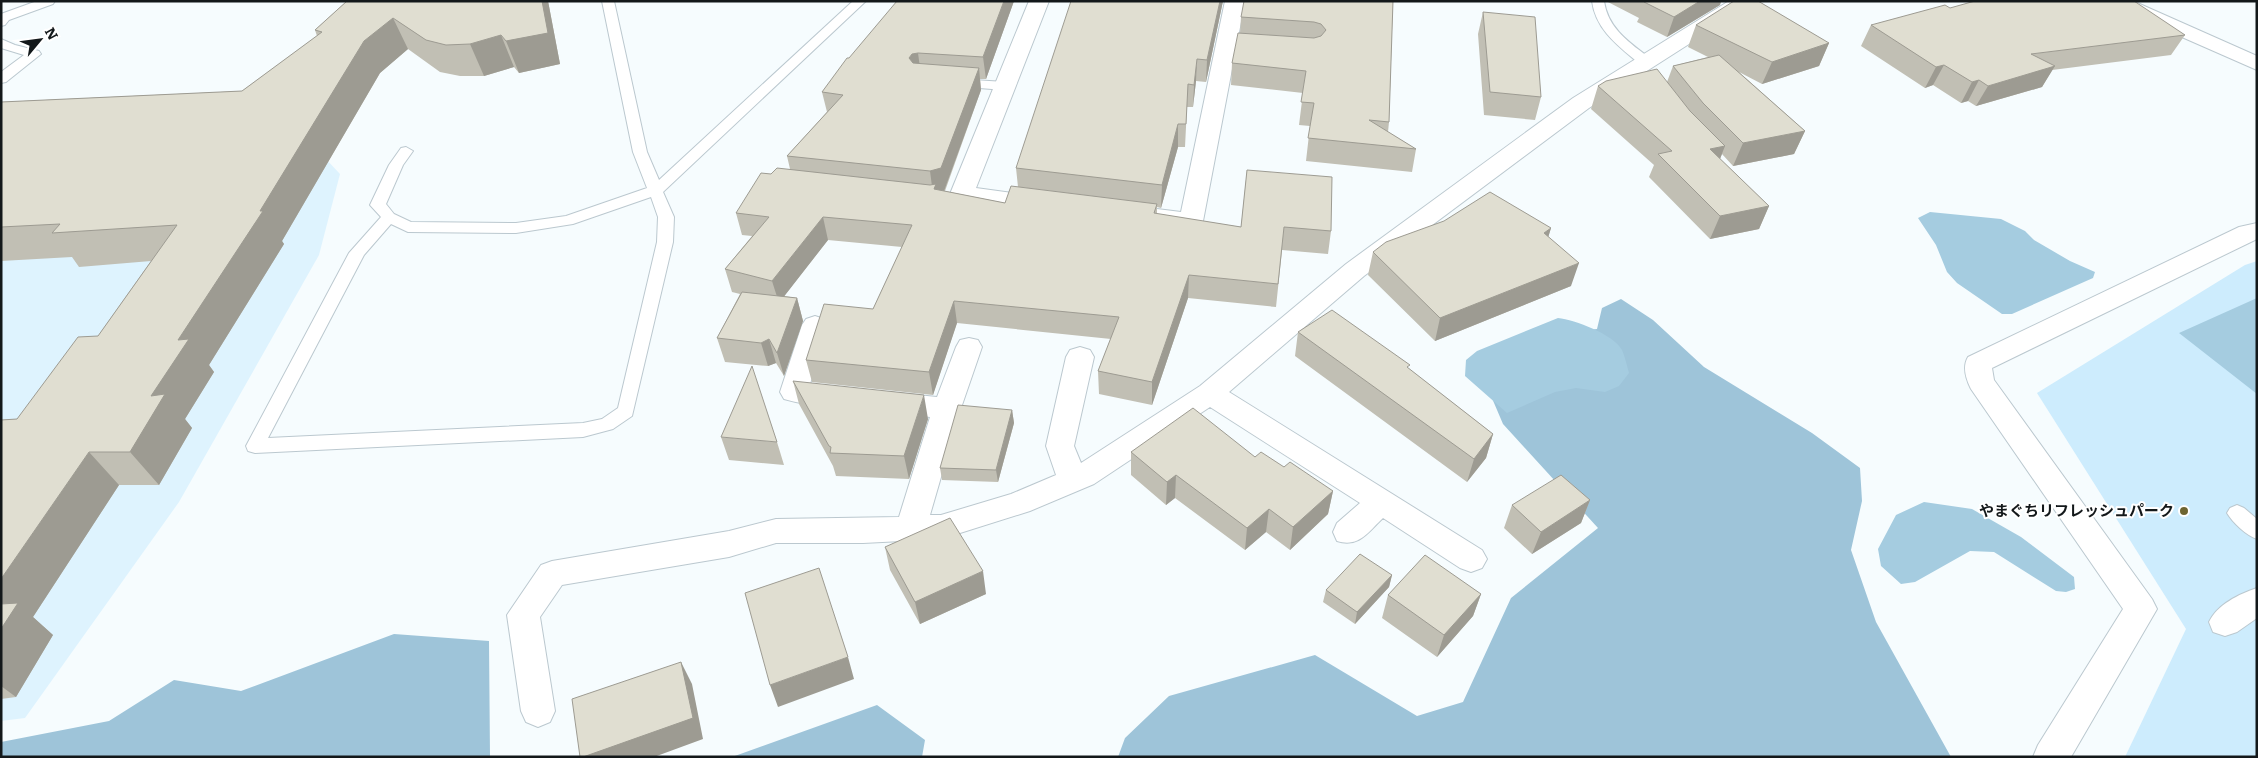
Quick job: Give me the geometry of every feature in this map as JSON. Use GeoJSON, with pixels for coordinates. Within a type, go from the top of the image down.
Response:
{"type":"FeatureCollection","features":[{"type":"Feature","properties":{"kind":"street"},"geometry":{"type":"LineString","coordinates":[[1038,1],[1005,86],[957,196],[1067,207]]}},
{"type":"Feature","properties":{"kind":"street"},"geometry":{"type":"LineString","coordinates":[[1134,215],[1191,222],[1235,46],[1235,1]]}},
{"type":"Feature","properties":{"kind":"street"},"geometry":{"type":"LineString","coordinates":[[538,711],[523,615],[552,574],[729,544],[776,531],[941,527],[1019,503],[1084,476],[1210,393],[1355,270],[1581,103],[1645,69],[1743,1]]}},
{"type":"Feature","properties":{"kind":"street"},"geometry":{"type":"LineString","coordinates":[[2116,1],[2257,64]]}},
{"type":"Feature","properties":{"kind":"street"},"geometry":{"type":"LineString","coordinates":[[2051,757],[2141,609],[1981,382],[1978,364],[2248,233],[2257,231]]}},
{"type":"Feature","properties":{"kind":"street"},"geometry":{"type":"LineString","coordinates":[[815,325],[794,392],[947,408]]}},
{"type":"Feature","properties":{"kind":"street"},"geometry":{"type":"LineString","coordinates":[[911,528],[947,408],[968,347]]}},
{"type":"Feature","properties":{"kind":"street"},"geometry":{"type":"LineString","coordinates":[[1073,481],[1060,446],[1080,357]]}},
{"type":"Feature","properties":{"kind":"street"},"geometry":{"type":"LineString","coordinates":[[1210,393],[1470,559]]}},
{"type":"Feature","properties":{"kind":"street"},"geometry":{"type":"LineString","coordinates":[[1348,532],[1381,502]]}},
{"type":"Feature","properties":{"kind":"street"},"geometry":{"type":"LineString","coordinates":[[2226,622],[2257,601]]}},
{"type":"Feature","properties":{"kind":"lane"},"geometry":{"type":"LineString","coordinates":[[2,15],[12,1]]}},
{"type":"Feature","properties":{"kind":"lane"},"geometry":{"type":"LineString","coordinates":[[2,15],[48,1]]}},
{"type":"Feature","properties":{"kind":"lane"},"geometry":{"type":"LineString","coordinates":[[389,217],[357,254],[255,446],[583,430],[607,424],[626,411],[665,242],[666,217],[640,152],[608,1]]}},
{"type":"Feature","properties":{"kind":"lane"},"geometry":{"type":"LineString","coordinates":[[406,151],[396,165],[378,205],[389,217],[408,227],[516,228],[568,221],[656,190],[681,169],[860,1]]}},
{"type":"Feature","properties":{"kind":"lane"},"geometry":{"type":"LineString","coordinates":[[1598,1],[1598,13],[1606,26],[1645,69]]}},
{"type":"Feature","properties":{"kind":"lane"},"geometry":{"type":"LineString","coordinates":[[1,43],[10,48],[34,54],[1,79]]}},
{"type":"Feature","properties":{"kind":"lane"},"geometry":{"type":"LineString","coordinates":[[949,82],[1005,86]]}},
{"type":"Feature","properties":{"kind":"lane"},"geometry":{"type":"LineString","coordinates":[[2237,513],[2257,531]]}},
{"type":"Feature","properties":{"kind":"shaded area"},"geometry":{"type":"Polygon","coordinates":[[[325,158],[340,174],[319,255],[179,502],[25,718],[1,721],[1,170],[325,158]]]}},
{"type":"Feature","properties":{"kind":"shaded area"},"geometry":{"type":"Polygon","coordinates":[[[1930,212],[2001,219],[2025,231],[2034,240],[2070,261],[2095,272],[2093,278],[2012,314],[2002,314],[1957,283],[1947,272],[1936,245],[1918,218],[1930,212]]]}},
{"type":"Feature","properties":{"kind":"shaded area","name":"やまぐちリフレッシュパーク"},"geometry":{"type":"Polygon","coordinates":[[[2257,261],[2257,757],[2125,757],[2186,629],[2037,393],[2245,265],[2257,261]]]}},
{"type":"Feature","properties":{"kind":"shaded area"},"geometry":{"type":"Polygon","coordinates":[[[2257,298],[2257,394],[2179,333],[2257,298]]]}},
{"type":"Feature","properties":{"kind":"shaded area"},"geometry":{"type":"Polygon","coordinates":[[[1621,299],[1653,320],[1704,367],[1812,433],[1860,468],[1862,501],[1851,550],[1876,622],[1951,757],[1118,757],[1125,738],[1169,696],[1315,655],[1417,716],[1463,702],[1511,598],[1598,528],[1503,424],[1477,363],[1542,335],[1597,329],[1602,308],[1621,299]]]}},
{"type":"Feature","properties":{"kind":"shaded area"},"geometry":{"type":"Polygon","coordinates":[[[1558,318],[1593,329],[1617,344],[1622,350],[1629,373],[1619,386],[1605,392],[1576,388],[1555,392],[1507,413],[1465,376],[1466,360],[1477,351],[1558,318]]]}},
{"type":"Feature","properties":{"kind":"shaded area"},"geometry":{"type":"Polygon","coordinates":[[[1924,502],[1972,509],[2021,537],[2074,577],[2075,589],[2066,592],[2056,591],[1994,552],[1970,551],[1915,582],[1901,584],[1881,566],[1878,549],[1896,515],[1924,502]]]}},
{"type":"Feature","properties":{"kind":"shaded area"},"geometry":{"type":"Polygon","coordinates":[[[394,634],[489,641],[490,757],[1,757],[1,742],[109,721],[174,680],[241,691],[394,634]]]}},
{"type":"Feature","properties":{"kind":"shaded area"},"geometry":{"type":"Polygon","coordinates":[[[877,705],[925,740],[922,757],[732,757],[877,705]]]}},
{"type":"Feature","properties":{"kind":"building"},"geometry":{"type":"Polygon","coordinates":[[[347,1],[542,1],[548,33],[506,41],[501,35],[470,44],[446,45],[426,40],[393,18],[364,41],[260,211],[263,211],[178,340],[189,339],[151,396],[165,394],[130,452],[89,452],[1,579],[1,420],[17,419],[78,337],[98,336],[177,225],[52,233],[60,224],[1,227],[1,102],[242,91],[322,32],[315,30],[347,1]]]}},
{"type":"Feature","properties":{"kind":"building"},"geometry":{"type":"Polygon","coordinates":[[[897,1],[1004,1],[983,57],[918,53],[912,54],[909,58],[913,63],[979,68],[941,168],[930,171],[787,156],[843,95],[822,92],[847,58],[849,58],[897,1]]]}},
{"type":"Feature","properties":{"kind":"building"},"geometry":{"type":"Polygon","coordinates":[[[1071,1],[1220,1],[1207,60],[1197,59],[1194,85],[1188,84],[1186,124],[1178,124],[1162,185],[1016,168],[1071,1]]]}},
{"type":"Feature","properties":{"kind":"building"},"geometry":{"type":"Polygon","coordinates":[[[1244,1],[1393,1],[1389,122],[1369,120],[1416,149],[1308,138],[1314,103],[1301,102],[1306,71],[1232,63],[1238,33],[1314,38],[1321,36],[1326,30],[1321,24],[1314,22],[1241,17],[1244,1]]]}},
{"type":"Feature","properties":{"kind":"building"},"geometry":{"type":"Polygon","coordinates":[[[1700,1],[1674,17],[1644,2],[1700,1]]]}},
{"type":"Feature","properties":{"kind":"building"},"geometry":{"type":"Polygon","coordinates":[[[1734,1],[1758,1],[1829,43],[1772,62],[1696,25],[1734,1]]]}},
{"type":"Feature","properties":{"kind":"building"},"geometry":{"type":"Polygon","coordinates":[[[1975,1],[2134,1],[2185,35],[2031,54],[2055,66],[1988,86],[1979,80],[1972,82],[1944,65],[1936,67],[1871,25],[1945,5],[1950,8],[1975,1]]]}},
{"type":"Feature","properties":{"kind":"building"},"geometry":{"type":"Polygon","coordinates":[[[1483,12],[1535,17],[1541,97],[1490,92],[1483,12]]]}},
{"type":"Feature","properties":{"kind":"building"},"geometry":{"type":"Polygon","coordinates":[[[1719,55],[1805,131],[1743,143],[1703,103],[1673,66],[1719,55]]]}},
{"type":"Feature","properties":{"kind":"building"},"geometry":{"type":"Polygon","coordinates":[[[1657,69],[1690,111],[1725,146],[1710,149],[1769,206],[1720,216],[1658,154],[1672,151],[1598,86],[1606,81],[1657,69]]]}},
{"type":"Feature","properties":{"kind":"building"},"geometry":{"type":"Polygon","coordinates":[[[777,168],[930,185],[936,184],[934,189],[1005,203],[1011,186],[1157,204],[1154,213],[1241,227],[1247,170],[1332,177],[1331,231],[1284,227],[1278,284],[1189,275],[1152,382],[1098,371],[1119,317],[954,301],[929,372],[806,360],[824,304],[873,309],[912,225],[823,217],[772,281],[725,269],[769,217],[736,213],[761,173],[771,174],[777,168]]]}},
{"type":"Feature","properties":{"kind":"building"},"geometry":{"type":"Polygon","coordinates":[[[1490,192],[1551,228],[1544,233],[1579,263],[1440,318],[1373,252],[1386,242],[1444,221],[1490,192]]]}},
{"type":"Feature","properties":{"kind":"building"},"geometry":{"type":"Polygon","coordinates":[[[742,292],[797,298],[777,353],[769,339],[761,343],[717,338],[742,292]]]}},
{"type":"Feature","properties":{"kind":"building"},"geometry":{"type":"Polygon","coordinates":[[[1332,310],[1410,365],[1407,367],[1493,434],[1474,459],[1298,332],[1332,310]]]}},
{"type":"Feature","properties":{"kind":"building"},"geometry":{"type":"Polygon","coordinates":[[[752,366],[777,442],[721,437],[752,366]]]}},
{"type":"Feature","properties":{"kind":"building"},"geometry":{"type":"Polygon","coordinates":[[[793,381],[924,395],[904,456],[830,453],[831,447],[793,381]]]}},
{"type":"Feature","properties":{"kind":"building"},"geometry":{"type":"Polygon","coordinates":[[[958,405],[1012,410],[996,470],[940,468],[958,405]]]}},
{"type":"Feature","properties":{"kind":"building"},"geometry":{"type":"Polygon","coordinates":[[[1193,408],[1255,457],[1261,452],[1284,467],[1290,462],[1333,491],[1293,527],[1269,509],[1247,528],[1176,475],[1167,482],[1131,452],[1193,408]]]}},
{"type":"Feature","properties":{"kind":"building"},"geometry":{"type":"Polygon","coordinates":[[[1561,475],[1590,500],[1541,532],[1512,505],[1561,475]]]}},
{"type":"Feature","properties":{"kind":"building"},"geometry":{"type":"Polygon","coordinates":[[[950,518],[983,571],[915,602],[885,547],[950,518]]]}},
{"type":"Feature","properties":{"kind":"building"},"geometry":{"type":"Polygon","coordinates":[[[1360,554],[1392,575],[1357,612],[1326,590],[1360,554]]]}},
{"type":"Feature","properties":{"kind":"building"},"geometry":{"type":"Polygon","coordinates":[[[1425,555],[1481,594],[1444,635],[1388,595],[1425,555]]]}},
{"type":"Feature","properties":{"kind":"building"},"geometry":{"type":"Polygon","coordinates":[[[819,568],[848,657],[770,685],[745,593],[819,568]]]}},
{"type":"Feature","properties":{"kind":"building"},"geometry":{"type":"Polygon","coordinates":[[[18,603],[1,629],[1,604],[18,603]]]}},
{"type":"Feature","properties":{"kind":"building"},"geometry":{"type":"Polygon","coordinates":[[[681,662],[693,718],[580,757],[572,699],[681,662]]]}},
{"type":"Feature","properties":{"kind":"place","name":"やまぐちリフレッシュパーク"},"geometry":{"type":"Point","coordinates":[2184,511]}}]}
